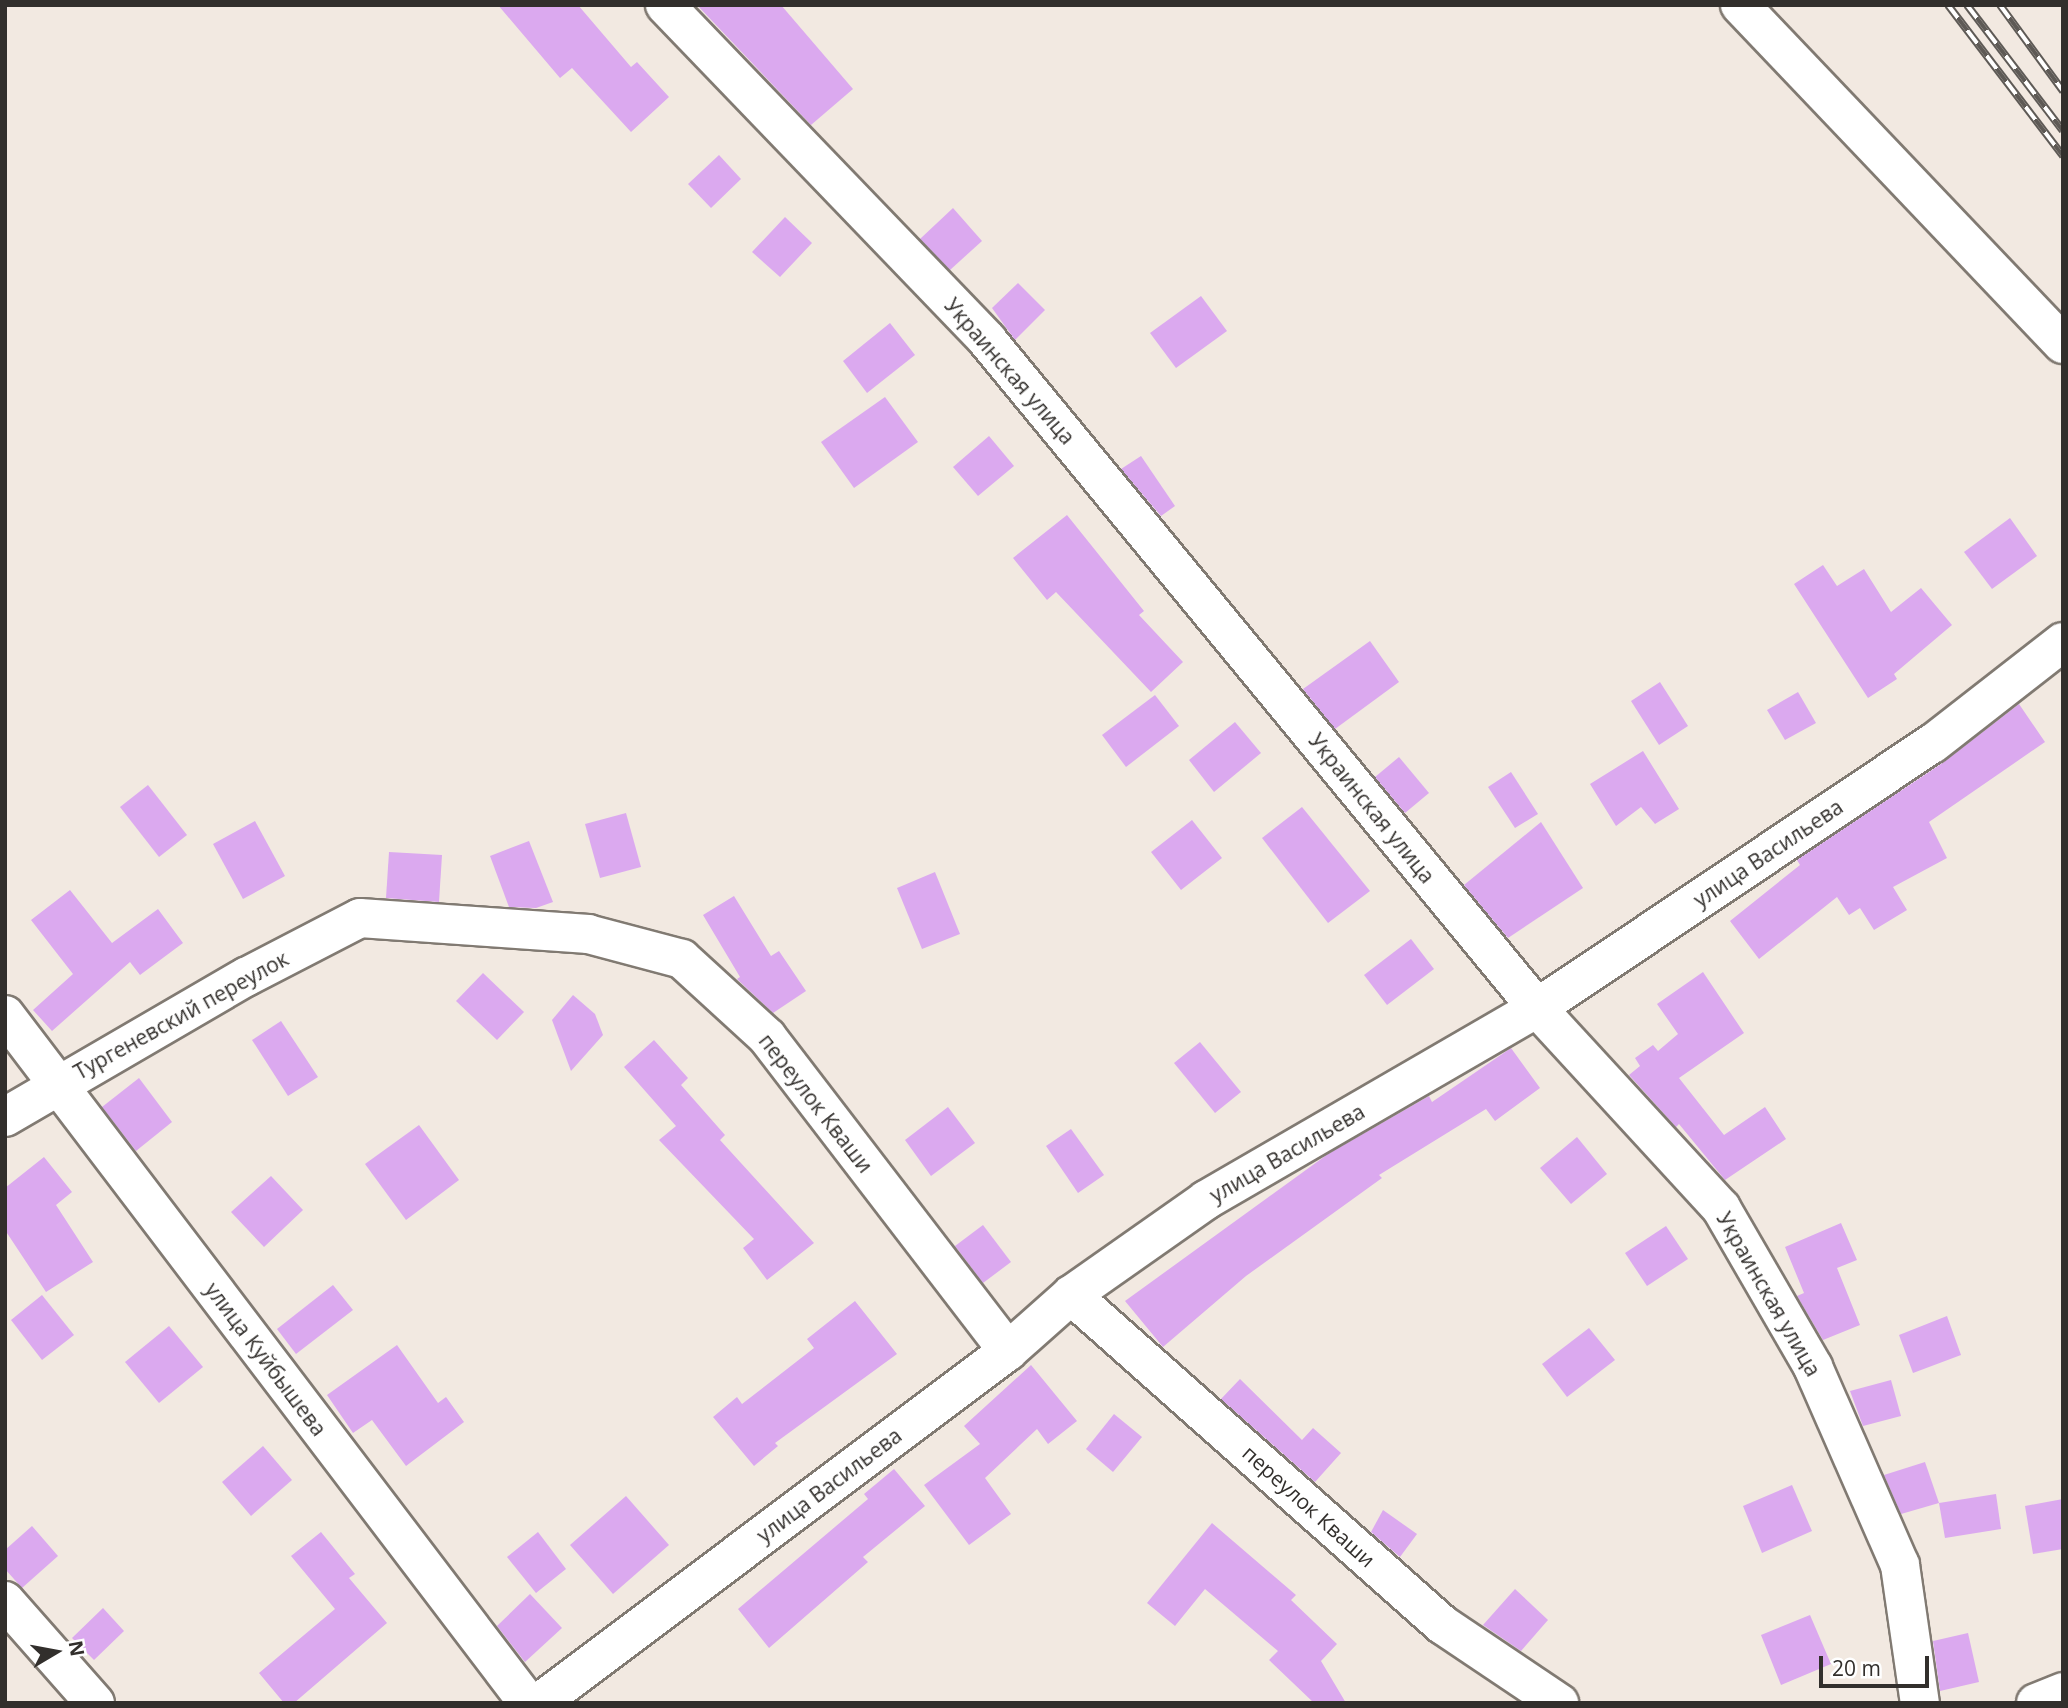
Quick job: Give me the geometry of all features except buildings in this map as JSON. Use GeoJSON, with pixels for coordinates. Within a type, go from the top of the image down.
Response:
{"type":"FeatureCollection","features":[{"type":"Feature","properties":{"kind":"street","name":"Украинская улица"},"geometry":{"type":"LineString","coordinates":[[665,5],[987,340],[1537,1008],[1721,1208],[1813,1367],[1900,1565],[1920,1703]]}},
{"type":"Feature","properties":{"kind":"street"},"geometry":{"type":"LineString","coordinates":[[1740,5],[2063,344]]}},
{"type":"Feature","properties":{"kind":"street","name":"улица Васильева"},"geometry":{"type":"LineString","coordinates":[[539,1703],[1008,1351],[1071,1295],[1206,1200],[1537,1008],[1932,744],[2063,642]]}},
{"type":"Feature","properties":{"kind":"street","name":"Тургеневский переулок"},"geometry":{"type":"LineString","coordinates":[[5,1116],[57,1084],[360,918]]}},
{"type":"Feature","properties":{"kind":"street","name":"переулок Кваши"},"geometry":{"type":"LineString","coordinates":[[360,918],[588,934],[682,959],[766,1037],[1008,1351]]}},
{"type":"Feature","properties":{"kind":"street","name":"улица Куйбышева"},"geometry":{"type":"LineString","coordinates":[[5,1015],[528,1703]]}},
{"type":"Feature","properties":{"kind":"street","name":"переулок Кваши"},"geometry":{"type":"LineString","coordinates":[[1071,1295],[1443,1625],[1559,1703]]}},
{"type":"Feature","properties":{"kind":"street"},"geometry":{"type":"LineString","coordinates":[[5,1601],[95,1703]]}},
{"type":"Feature","properties":{"kind":"street"},"geometry":{"type":"LineString","coordinates":[[2036,1703],[2063,1692]]}},
{"type":"Feature","properties":{"kind":"railway"},"geometry":{"type":"LineString","coordinates":[[1948,5],[2063,156]]}},
{"type":"Feature","properties":{"kind":"railway"},"geometry":{"type":"LineString","coordinates":[[1967,5],[2063,131]]}},
{"type":"Feature","properties":{"kind":"railway"},"geometry":{"type":"LineString","coordinates":[[2000,5],[2063,91]]}}]}
